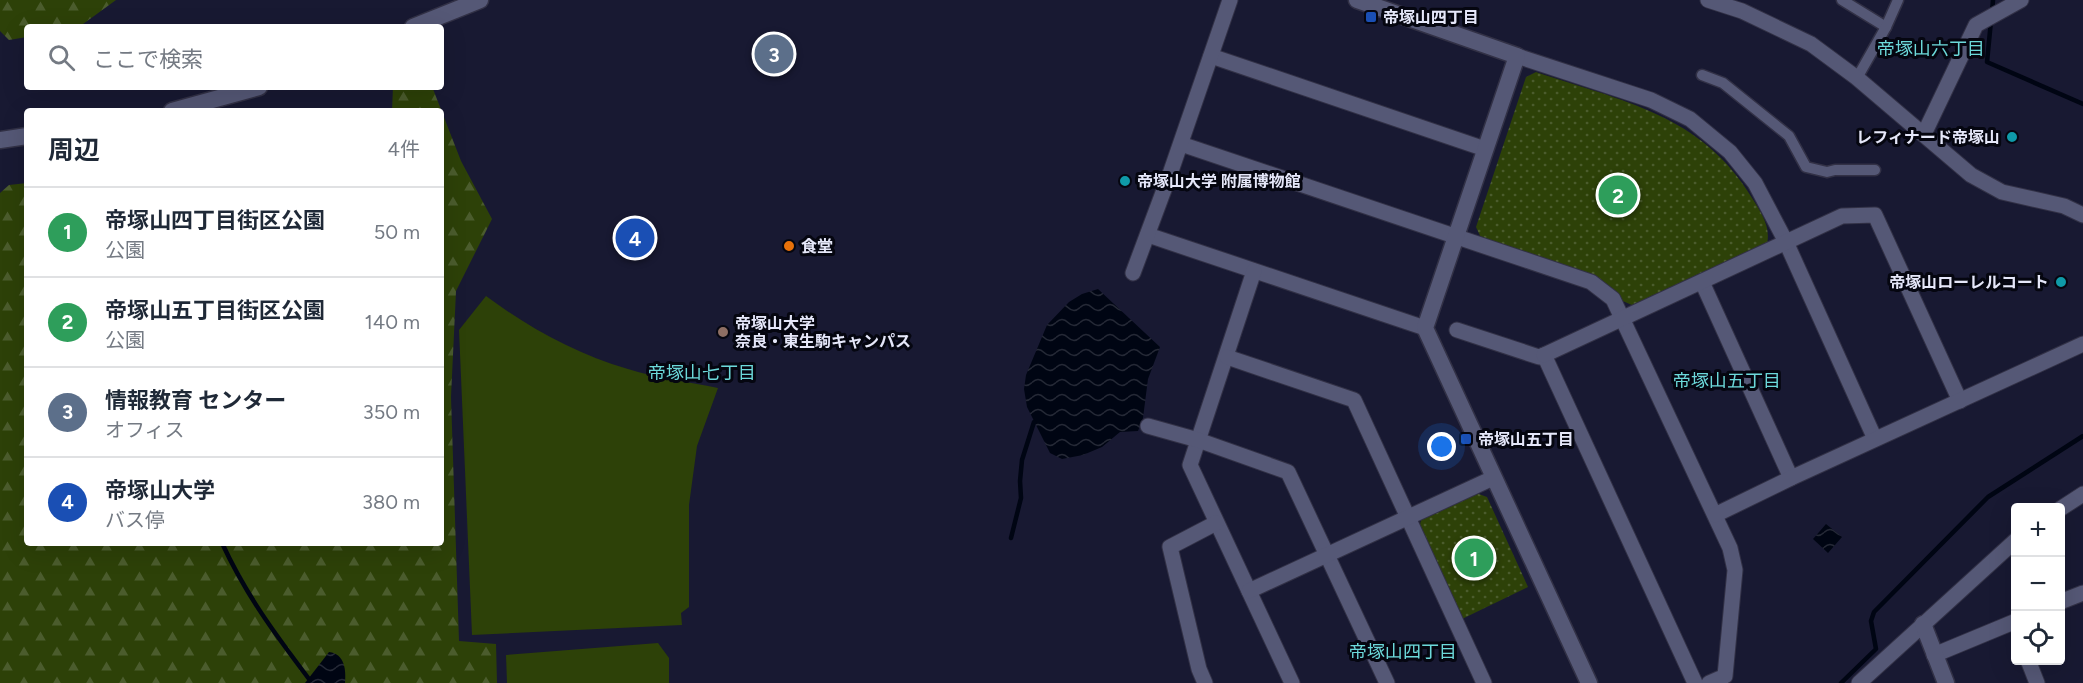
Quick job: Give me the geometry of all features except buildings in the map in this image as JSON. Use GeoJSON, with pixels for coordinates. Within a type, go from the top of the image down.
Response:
{"type":"FeatureCollection","features":[{"type":"Feature","properties":{"kind":"street"},"geometry":{"type":"LineString","coordinates":[[420,24],[480,0]]}},
{"type":"Feature","properties":{"kind":"street"},"geometry":{"type":"LineString","coordinates":[[1133,273],[1181,144],[1230,0]]}},
{"type":"Feature","properties":{"kind":"street"},"geometry":{"type":"LineString","coordinates":[[1357,0],[1651,100],[1690,119],[1730,152],[1755,183],[1785,242],[1875,439]]}},
{"type":"Feature","properties":{"kind":"street"},"geometry":{"type":"LineString","coordinates":[[1708,0],[1742,11],[1811,44],[1857,78],[1971,175],[2002,192],[2064,206],[2083,215]]}},
{"type":"Feature","properties":{"kind":"street"},"geometry":{"type":"LineString","coordinates":[[1842,0],[1886,27]]}},
{"type":"Feature","properties":{"kind":"street"},"geometry":{"type":"LineString","coordinates":[[1857,78],[1886,27],[1898,0]]}},
{"type":"Feature","properties":{"kind":"street"},"geometry":{"type":"LineString","coordinates":[[1924,134],[1976,25],[2020,0]]}},
{"type":"Feature","properties":{"kind":"street"},"geometry":{"type":"LineString","coordinates":[[1210,56],[1485,149]]}},
{"type":"Feature","properties":{"kind":"street"},"geometry":{"type":"LineString","coordinates":[[1517,56],[1425,328],[1589,683]]}},
{"type":"Feature","properties":{"kind":"street"},"geometry":{"type":"LineString","coordinates":[[1702,75],[1723,83],[1789,136],[1806,167],[1827,172],[1875,170]]}},
{"type":"Feature","properties":{"kind":"street"},"geometry":{"type":"LineString","coordinates":[[183,108],[248,90]]}},
{"type":"Feature","properties":{"kind":"street"},"geometry":{"type":"LineString","coordinates":[[0,140],[24,136]]}},
{"type":"Feature","properties":{"kind":"street"},"geometry":{"type":"LineString","coordinates":[[1181,144],[1591,282],[1613,299],[1730,548],[1735,570],[1725,676],[1709,683]]}},
{"type":"Feature","properties":{"kind":"street"},"geometry":{"type":"LineString","coordinates":[[1457,330],[1539,357],[1842,216],[1875,215],[1960,401]]}},
{"type":"Feature","properties":{"kind":"street"},"geometry":{"type":"LineString","coordinates":[[1148,235],[1425,328]]}},
{"type":"Feature","properties":{"kind":"street"},"geometry":{"type":"LineString","coordinates":[[1254,271],[1190,465],[1292,683]]}},
{"type":"Feature","properties":{"kind":"street"},"geometry":{"type":"LineString","coordinates":[[1702,282],[1791,478]]}},
{"type":"Feature","properties":{"kind":"street"},"geometry":{"type":"LineString","coordinates":[[1715,515],[2083,344]]}},
{"type":"Feature","properties":{"kind":"street"},"geometry":{"type":"LineString","coordinates":[[1544,355],[1695,683]]}},
{"type":"Feature","properties":{"kind":"street"},"geometry":{"type":"LineString","coordinates":[[1227,357],[1354,400],[1484,683]]}},
{"type":"Feature","properties":{"kind":"street"},"geometry":{"type":"LineString","coordinates":[[1148,426],[1198,440],[1288,472],[1387,683]]}},
{"type":"Feature","properties":{"kind":"street"},"geometry":{"type":"LineString","coordinates":[[1249,591],[1493,478]]}},
{"type":"Feature","properties":{"kind":"street"},"geometry":{"type":"LineString","coordinates":[[2065,506],[2083,494]]}},
{"type":"Feature","properties":{"kind":"street"},"geometry":{"type":"LineString","coordinates":[[1206,683],[1199,669],[1170,547],[1216,523]]}},
{"type":"Feature","properties":{"kind":"street"},"geometry":{"type":"LineString","coordinates":[[1859,683],[2011,543]]}},
{"type":"Feature","properties":{"kind":"street"},"geometry":{"type":"LineString","coordinates":[[2065,601],[2083,594]]}},
{"type":"Feature","properties":{"kind":"street"},"geometry":{"type":"LineString","coordinates":[[1923,624],[1946,683]]}},
{"type":"Feature","properties":{"kind":"street"},"geometry":{"type":"LineString","coordinates":[[1934,655],[2011,625]]}},
{"type":"Feature","properties":{"kind":"street"},"geometry":{"type":"LineString","coordinates":[[2030,665],[2037,683]]}},
{"type":"Feature","properties":{"kind":"green space"},"geometry":{"type":"Polygon","coordinates":[[[0,0],[116,0],[83,24],[24,24],[24,38],[9,40],[0,31],[0,0]]]}},
{"type":"Feature","properties":{"kind":"green space"},"geometry":{"type":"Polygon","coordinates":[[[1536,72],[1629,102],[1657,114],[1684,129],[1709,147],[1732,170],[1759,209],[1768,232],[1767,244],[1634,306],[1481,238],[1476,227],[1526,77],[1536,72]]]}},
{"type":"Feature","properties":{"kind":"green space"},"geometry":{"type":"Polygon","coordinates":[[[393,90],[433,90],[440,108],[392,108],[393,90]]]}},
{"type":"Feature","properties":{"kind":"green space"},"geometry":{"type":"Polygon","coordinates":[[[444,117],[461,161],[492,219],[456,291],[451,397],[459,641],[496,644],[497,683],[0,683],[0,193],[9,185],[24,183],[24,546],[444,546],[444,117]]]}},
{"type":"Feature","properties":{"kind":"green space"},"geometry":{"type":"Polygon","coordinates":[[[486,296],[536,329],[590,356],[639,372],[718,388],[697,446],[689,505],[689,607],[681,613],[682,625],[472,635],[459,330],[486,296]]]}},
{"type":"Feature","properties":{"kind":"green space"},"geometry":{"type":"Polygon","coordinates":[[[1476,493],[1487,497],[1528,587],[1462,619],[1419,528],[1422,517],[1476,493]]]}},
{"type":"Feature","properties":{"kind":"green space"},"geometry":{"type":"Polygon","coordinates":[[[658,643],[669,658],[669,683],[507,683],[506,655],[658,643]]]}},
{"type":"Feature","properties":{"kind":"water"},"geometry":{"type":"Polygon","coordinates":[[[1098,289],[1160,347],[1148,379],[1143,418],[1138,431],[1120,432],[1102,447],[1083,455],[1062,459],[1050,453],[1027,407],[1024,389],[1026,375],[1047,325],[1069,302],[1082,294],[1098,289]]]}},
{"type":"Feature","properties":{"kind":"water"},"geometry":{"type":"Polygon","coordinates":[[[1826,524],[1842,537],[1828,553],[1813,539],[1826,524]]]}},
{"type":"Feature","properties":{"kind":"water"},"geometry":{"type":"Polygon","coordinates":[[[329,652],[341,659],[345,668],[345,683],[305,683],[329,652]]]}},
{"type":"Feature","properties":{"kind":"waterway"},"geometry":{"type":"LineString","coordinates":[[1992,12],[1993,0]]}},
{"type":"Feature","properties":{"kind":"waterway"},"geometry":{"type":"LineString","coordinates":[[1991,21],[1987,62],[2083,104]]}},
{"type":"Feature","properties":{"kind":"waterway"},"geometry":{"type":"LineString","coordinates":[[1011,538],[1021,498],[1022,460],[1034,422]]}},
{"type":"Feature","properties":{"kind":"waterway"},"geometry":{"type":"LineString","coordinates":[[1841,683],[1876,649],[1871,621],[1874,612],[1988,497],[2083,436]]}},
{"type":"Feature","properties":{"kind":"waterway"},"geometry":{"type":"LineString","coordinates":[[223,546],[251,597],[309,679]]}},
{"type":"Feature","properties":{"kind":"place","name":"帝塚山四丁目"},"geometry":{"type":"Point","coordinates":[1371,17]}},
{"type":"Feature","properties":{"kind":"place","name":"情報教育 センター"},"geometry":{"type":"Point","coordinates":[774,54]}},
{"type":"Feature","properties":{"kind":"place","name":"レフィナード帝塚山"},"geometry":{"type":"Point","coordinates":[2012,137]}},
{"type":"Feature","properties":{"kind":"place","name":"帝塚山大学 附属博物館"},"geometry":{"type":"Point","coordinates":[1125,181]}},
{"type":"Feature","properties":{"kind":"place","name":"帝塚山五丁目街区公園"},"geometry":{"type":"Point","coordinates":[1618,195]}},
{"type":"Feature","properties":{"kind":"place","name":"帝塚山大学"},"geometry":{"type":"Point","coordinates":[635,238]}},
{"type":"Feature","properties":{"kind":"place","name":"食堂"},"geometry":{"type":"Point","coordinates":[789,246]}},
{"type":"Feature","properties":{"kind":"place","name":"帝塚山ローレルコート"},"geometry":{"type":"Point","coordinates":[2061,282]}},
{"type":"Feature","properties":{"kind":"place","name":"帝塚山大学 奈良・東生駒キャンパス"},"geometry":{"type":"Point","coordinates":[723,332]}},
{"type":"Feature","properties":{"kind":"place","name":"帝塚山五丁目"},"geometry":{"type":"Point","coordinates":[1466,439]}},
{"type":"Feature","properties":{"kind":"place","name":"帝塚山四丁目街区公園"},"geometry":{"type":"Point","coordinates":[1474,558]}},
{"type":"Feature","properties":{"kind":"district","name":"帝塚山六丁目"},"geometry":{"type":"Point","coordinates":[1931,49]}},
{"type":"Feature","properties":{"kind":"district","name":"帝塚山七丁目"},"geometry":{"type":"Point","coordinates":[702,373]}},
{"type":"Feature","properties":{"kind":"district","name":"帝塚山五丁目"},"geometry":{"type":"Point","coordinates":[1727,381]}},
{"type":"Feature","properties":{"kind":"district","name":"帝塚山四丁目"},"geometry":{"type":"Point","coordinates":[1403,652]}}]}
